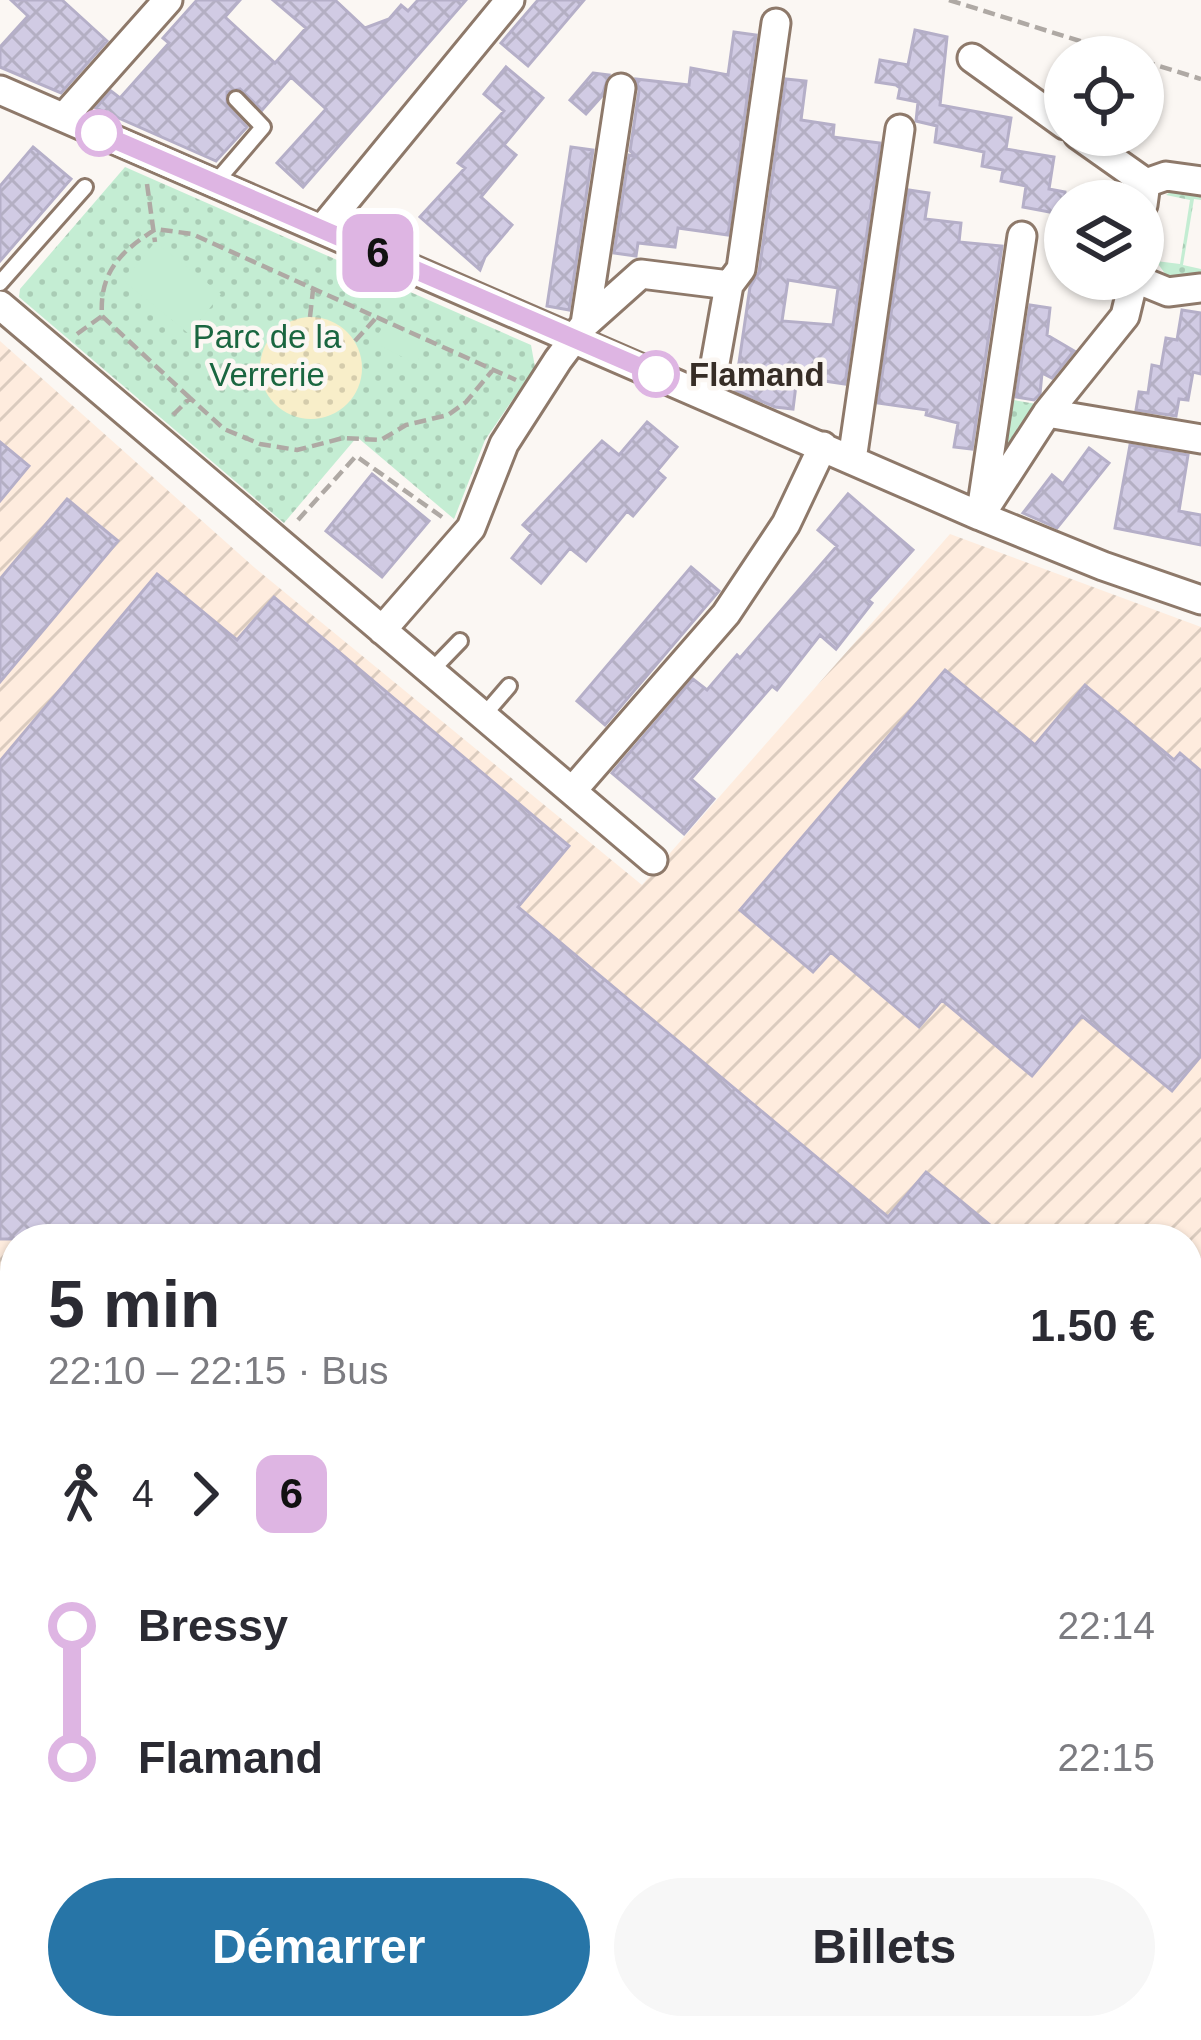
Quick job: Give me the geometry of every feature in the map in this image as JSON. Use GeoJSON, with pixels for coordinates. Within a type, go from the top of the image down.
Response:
{"type":"FeatureCollection","features":[{"type":"Feature","properties":{"kind":"street"},"geometry":{"type":"LineString","coordinates":[[64,117],[168,0]]}},
{"type":"Feature","properties":{"kind":"street"},"geometry":{"type":"LineString","coordinates":[[322,229],[510,0]]}},
{"type":"Feature","properties":{"kind":"street"},"geometry":{"type":"LineString","coordinates":[[709,397],[729,285],[741,269],[776,23]]}},
{"type":"Feature","properties":{"kind":"street"},"geometry":{"type":"LineString","coordinates":[[972,58],[1044,110]]}},
{"type":"Feature","properties":{"kind":"street"},"geometry":{"type":"LineString","coordinates":[[580,331],[620,88]]}},
{"type":"Feature","properties":{"kind":"street"},"geometry":{"type":"LineString","coordinates":[[0,89],[322,229],[580,331],[709,397],[980,516],[1201,600]]}},
{"type":"Feature","properties":{"kind":"street"},"geometry":{"type":"LineString","coordinates":[[852,460],[900,129]]}},
{"type":"Feature","properties":{"kind":"street"},"geometry":{"type":"LineString","coordinates":[[1101,156],[1128,180]]}},
{"type":"Feature","properties":{"kind":"street"},"geometry":{"type":"LineString","coordinates":[[1161,180],[1166,176],[1201,181]]}},
{"type":"Feature","properties":{"kind":"street"},"geometry":{"type":"LineString","coordinates":[[980,516],[1022,236]]}},
{"type":"Feature","properties":{"kind":"street"},"geometry":{"type":"LineString","coordinates":[[382,630],[471,528],[503,443],[580,331],[641,274],[729,285]]}},
{"type":"Feature","properties":{"kind":"street"},"geometry":{"type":"LineString","coordinates":[[1164,290],[1201,288]]}},
{"type":"Feature","properties":{"kind":"street"},"geometry":{"type":"LineString","coordinates":[[980,516],[1047,413],[1125,316],[1129,300]]}},
{"type":"Feature","properties":{"kind":"street"},"geometry":{"type":"LineString","coordinates":[[0,305],[653,860]]}},
{"type":"Feature","properties":{"kind":"street"},"geometry":{"type":"LineString","coordinates":[[1047,413],[1201,439]]}},
{"type":"Feature","properties":{"kind":"street"},"geometry":{"type":"LineString","coordinates":[[572,790],[726,614],[787,524],[823,446]]}},
{"type":"Feature","properties":{"kind":"lane"},"geometry":{"type":"LineString","coordinates":[[215,183],[263,128],[236,99]]}},
{"type":"Feature","properties":{"kind":"lane"},"geometry":{"type":"LineString","coordinates":[[0,283],[85,187]]}},
{"type":"Feature","properties":{"kind":"lane"},"geometry":{"type":"LineString","coordinates":[[430,670],[460,641]]}},
{"type":"Feature","properties":{"kind":"lane"},"geometry":{"type":"LineString","coordinates":[[484,715],[509,686]]}},
{"type":"Feature","properties":{"kind":"path"},"geometry":{"type":"LineString","coordinates":[[949,0],[1064,36]]}},
{"type":"Feature","properties":{"kind":"path"},"geometry":{"type":"LineString","coordinates":[[1164,68],[1201,79]]}},
{"type":"Feature","properties":{"kind":"path"},"geometry":{"type":"LineString","coordinates":[[155,157],[146,176],[155,242]]}},
{"type":"Feature","properties":{"kind":"path"},"geometry":{"type":"LineString","coordinates":[[482,366],[192,234],[156,229],[113,261],[102,288],[102,316],[224,429],[260,444],[296,450],[343,438],[381,440],[406,425],[448,415],[466,402],[491,371]]}},
{"type":"Feature","properties":{"kind":"path"},"geometry":{"type":"LineString","coordinates":[[310,317],[313,290]]}},
{"type":"Feature","properties":{"kind":"path"},"geometry":{"type":"LineString","coordinates":[[355,341],[376,317]]}},
{"type":"Feature","properties":{"kind":"path"},"geometry":{"type":"LineString","coordinates":[[152,433],[190,398]]}},
{"type":"Feature","properties":{"kind":"path"},"geometry":{"type":"LineString","coordinates":[[279,542],[356,456],[464,536]]}},
{"type":"Feature","properties":{"kind":"shaded area"},"geometry":{"type":"Polygon","coordinates":[[[0,341],[255,568],[642,885],[950,534],[1201,627],[1201,1224],[0,1224],[0,341]]]}},
{"type":"Feature","properties":{"kind":"green space","name":"Parc de la Verrerie"},"geometry":{"type":"Polygon","coordinates":[[[125,167],[531,345],[535,367],[485,440],[454,519],[357,437],[284,523],[19,297],[20,289],[125,167]]]}},
{"type":"Feature","properties":{"kind":"green space"},"geometry":{"type":"Polygon","coordinates":[[[1177,187],[1201,188],[1201,200],[1194,199],[1183,265],[1201,269],[1201,274],[1188,279],[1166,275],[1164,262],[1180,264],[1190,200],[1166,195],[1177,187]]]}},
{"type":"Feature","properties":{"kind":"green space"},"geometry":{"type":"Polygon","coordinates":[[[155,242],[221,294],[189,334],[124,281],[155,242]]]}},
{"type":"Feature","properties":{"kind":"green space"},"geometry":{"type":"Polygon","coordinates":[[[386,322],[428,341],[416,364],[373,342],[386,322]]]}},
{"type":"Feature","properties":{"kind":"green space"},"geometry":{"type":"Polygon","coordinates":[[[1008,399],[1042,405],[999,466],[1008,399]]]}},
{"type":"Feature","properties":{"kind":"sand"},"geometry":{"type":"Polygon","coordinates":[[[311,317],[330,321],[347,332],[358,349],[362,368],[358,387],[347,404],[330,415],[311,419],[292,415],[275,404],[264,387],[260,368],[264,349],[275,332],[292,321],[311,317]]]}},
{"type":"Feature","properties":{"kind":"building"},"geometry":{"type":"Polygon","coordinates":[[[11,0],[62,0],[107,41],[61,93],[0,67],[0,47],[28,16],[11,0]]]}},
{"type":"Feature","properties":{"kind":"building"},"geometry":{"type":"Polygon","coordinates":[[[197,0],[240,0],[225,17],[275,63],[306,28],[273,0],[335,0],[365,28],[389,19],[401,5],[408,11],[418,0],[466,0],[303,187],[277,163],[326,109],[291,77],[262,110],[240,89],[227,92],[227,106],[247,127],[216,161],[96,108],[111,91],[120,98],[169,43],[163,38],[197,0]]]}},
{"type":"Feature","properties":{"kind":"building"},"geometry":{"type":"Polygon","coordinates":[[[538,0],[584,0],[528,66],[501,43],[538,0]]]}},
{"type":"Feature","properties":{"kind":"building"},"geometry":{"type":"Polygon","coordinates":[[[915,30],[947,37],[940,105],[1011,118],[1006,149],[1054,157],[1050,180],[1044,180],[1044,211],[1023,207],[1026,186],[1001,181],[1003,170],[982,166],[984,152],[935,142],[937,126],[916,121],[918,102],[898,98],[896,85],[876,82],[880,60],[908,65],[915,30]]]}},
{"type":"Feature","properties":{"kind":"building"},"geometry":{"type":"Polygon","coordinates":[[[734,32],[756,35],[728,235],[678,228],[675,247],[638,243],[636,256],[614,253],[629,155],[637,157],[630,151],[639,91],[636,79],[689,85],[691,68],[728,75],[734,32]]]}},
{"type":"Feature","properties":{"kind":"building"},"geometry":{"type":"Polygon","coordinates":[[[506,67],[543,98],[504,145],[516,155],[481,197],[512,225],[480,270],[420,217],[465,168],[458,163],[504,111],[484,94],[506,67]]]}},
{"type":"Feature","properties":{"kind":"building"},"geometry":{"type":"Polygon","coordinates":[[[593,73],[609,75],[602,96],[586,114],[570,100],[593,73]]]}},
{"type":"Feature","properties":{"kind":"building"},"geometry":{"type":"Polygon","coordinates":[[[786,79],[806,81],[801,120],[834,125],[833,137],[880,143],[845,384],[797,377],[793,409],[775,407],[735,390],[750,287],[759,272],[786,79]],[[788,280],[782,321],[833,325],[838,288],[788,280]]]}},
{"type":"Feature","properties":{"kind":"building"},"geometry":{"type":"Polygon","coordinates":[[[33,147],[71,179],[0,261],[0,186],[33,147]]]}},
{"type":"Feature","properties":{"kind":"building"},"geometry":{"type":"Polygon","coordinates":[[[571,147],[593,150],[569,310],[547,306],[571,147]]]}},
{"type":"Feature","properties":{"kind":"building"},"geometry":{"type":"Polygon","coordinates":[[[909,190],[929,193],[925,219],[961,223],[959,242],[1002,246],[972,449],[954,447],[958,423],[926,415],[927,410],[878,403],[909,190]]]}},
{"type":"Feature","properties":{"kind":"building"},"geometry":{"type":"Polygon","coordinates":[[[1030,305],[1050,308],[1047,335],[1074,351],[1052,378],[1042,373],[1040,394],[1034,400],[1016,397],[1030,305]]]}},
{"type":"Feature","properties":{"kind":"building"},"geometry":{"type":"Polygon","coordinates":[[[1182,310],[1201,313],[1201,374],[1193,372],[1188,400],[1179,399],[1176,416],[1136,410],[1139,392],[1148,393],[1152,365],[1161,367],[1166,338],[1177,340],[1182,310]]]}},
{"type":"Feature","properties":{"kind":"building"},"geometry":{"type":"Polygon","coordinates":[[[647,422],[677,447],[657,471],[665,478],[633,516],[627,511],[586,561],[570,548],[541,583],[512,558],[532,533],[523,525],[602,441],[619,455],[647,422]]]}},
{"type":"Feature","properties":{"kind":"building"},"geometry":{"type":"Polygon","coordinates":[[[0,442],[29,466],[0,501],[0,442]]]}},
{"type":"Feature","properties":{"kind":"building"},"geometry":{"type":"Polygon","coordinates":[[[1130,445],[1188,455],[1179,511],[1201,515],[1201,545],[1115,528],[1130,445]]]}},
{"type":"Feature","properties":{"kind":"building"},"geometry":{"type":"Polygon","coordinates":[[[1089,448],[1109,463],[1057,528],[1023,513],[1052,475],[1063,484],[1089,448]]]}},
{"type":"Feature","properties":{"kind":"building"},"geometry":{"type":"Polygon","coordinates":[[[372,474],[429,521],[382,577],[326,531],[372,474]]]}},
{"type":"Feature","properties":{"kind":"building"},"geometry":{"type":"Polygon","coordinates":[[[848,494],[913,550],[868,600],[872,603],[836,649],[820,635],[777,690],[772,686],[691,779],[714,799],[684,834],[612,773],[693,679],[707,690],[737,655],[740,658],[837,546],[818,530],[848,494]]]}},
{"type":"Feature","properties":{"kind":"building"},"geometry":{"type":"Polygon","coordinates":[[[67,499],[118,541],[0,682],[0,579],[67,499]]]}},
{"type":"Feature","properties":{"kind":"building"},"geometry":{"type":"Polygon","coordinates":[[[691,567],[719,591],[605,725],[577,701],[691,567]]]}},
{"type":"Feature","properties":{"kind":"building"},"geometry":{"type":"Polygon","coordinates":[[[157,574],[237,640],[274,597],[569,846],[518,907],[888,1217],[926,1172],[989,1224],[0,1224],[0,761],[157,574]]]}},
{"type":"Feature","properties":{"kind":"building"},"geometry":{"type":"Polygon","coordinates":[[[945,670],[1035,745],[1085,685],[1174,760],[1180,753],[1201,771],[1201,1056],[1172,1091],[1082,1016],[1032,1076],[942,1000],[919,1027],[831,952],[813,972],[740,910],[945,670]]]}},
{"type":"Feature","properties":{"kind":"bus line","name":"6"},"geometry":{"type":"LineString","coordinates":[[99,133],[656,374]]}},
{"type":"Feature","properties":{"kind":"place","name":"Flamand"},"geometry":{"type":"Point","coordinates":[656,374]}}]}
